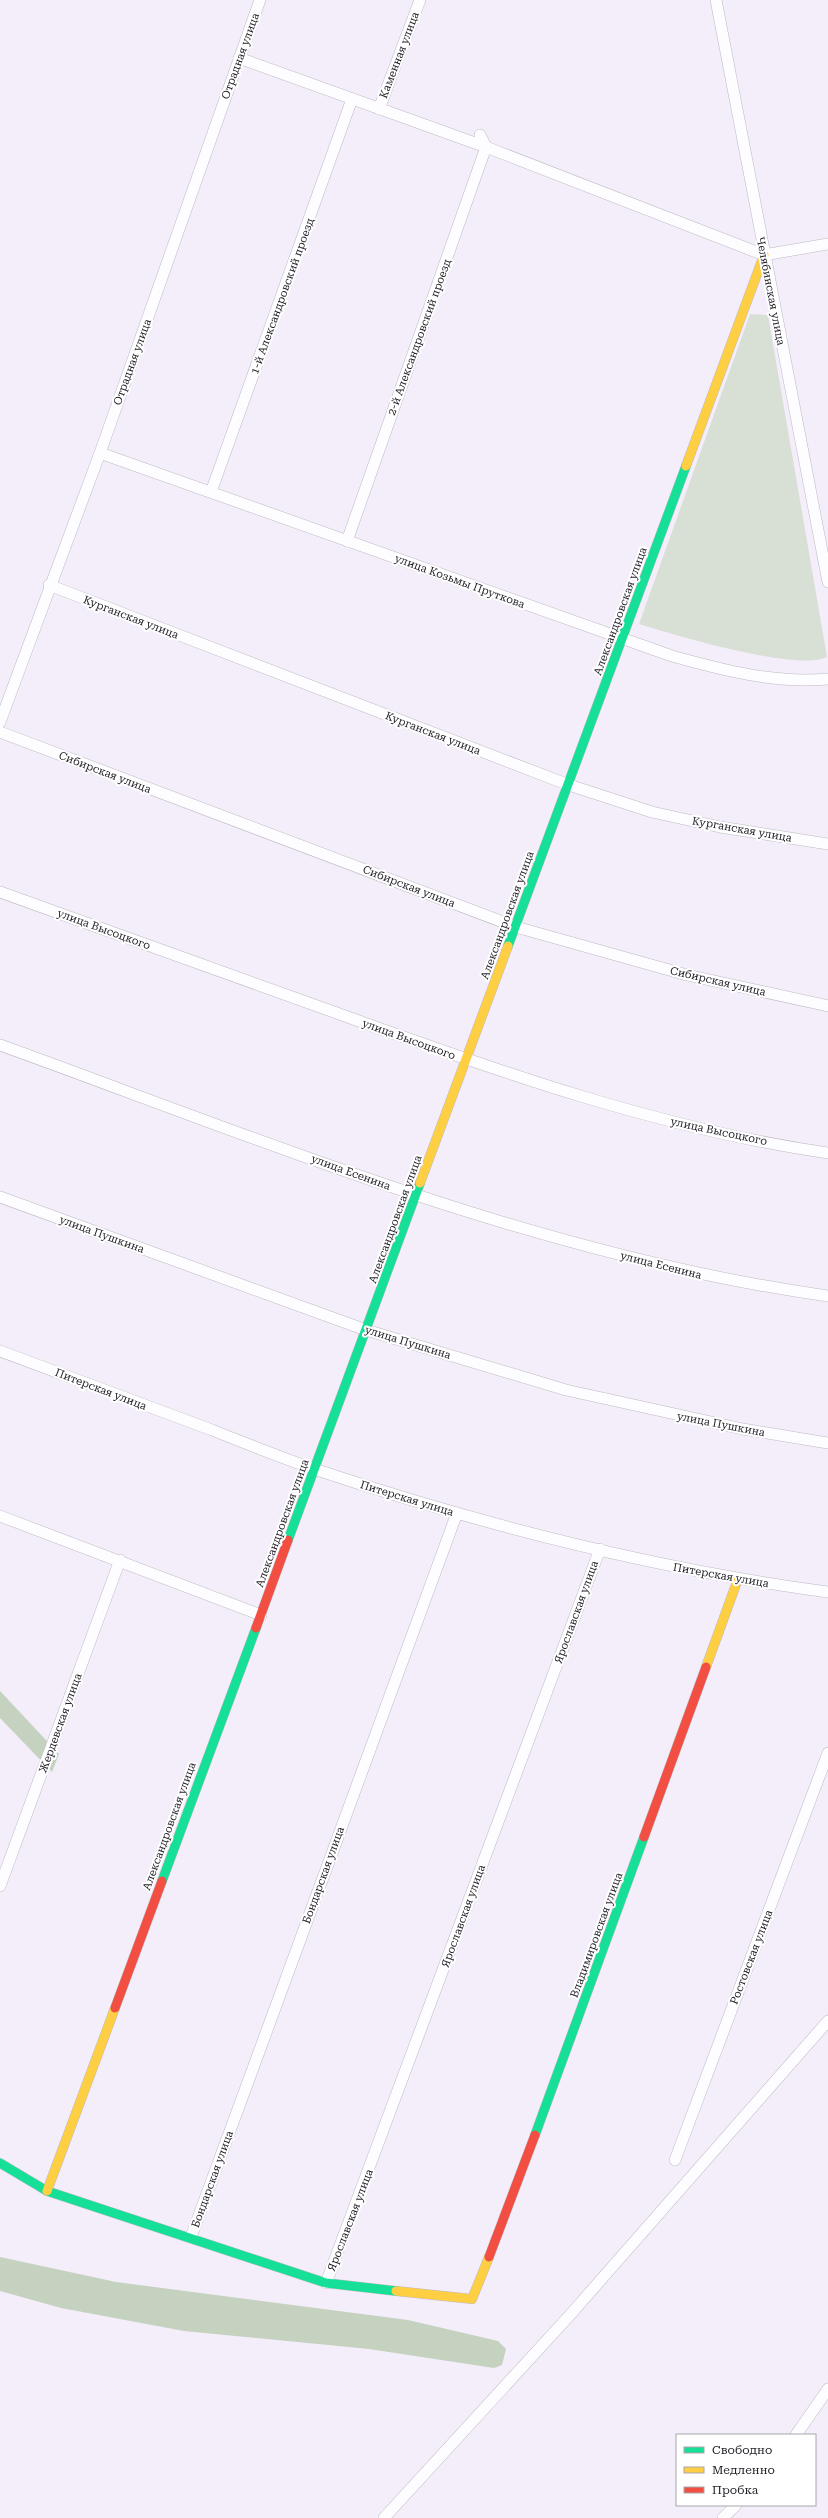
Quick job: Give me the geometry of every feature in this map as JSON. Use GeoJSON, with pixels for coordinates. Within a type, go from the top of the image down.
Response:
{"type":"FeatureCollection","features":[{"type":"Feature","properties":{"kind":"street","name":"Отрадная улица"},"geometry":{"type":"LineString","coordinates":[[0,722],[49,585],[100,453],[260,0]]}},
{"type":"Feature","properties":{"kind":"street","name":"Каменная улица"},"geometry":{"type":"LineString","coordinates":[[379,109],[420,0]]}},
{"type":"Feature","properties":{"kind":"street","name":"Челябинская улица"},"geometry":{"type":"LineString","coordinates":[[716,0],[828,582]]}},
{"type":"Feature","properties":{"kind":"street"},"geometry":{"type":"LineString","coordinates":[[239,58],[352,100],[486,147],[764,255],[828,244]]}},
{"type":"Feature","properties":{"kind":"street","name":"1-й Александровский проезд"},"geometry":{"type":"LineString","coordinates":[[211,492],[352,100]]}},
{"type":"Feature","properties":{"kind":"street"},"geometry":{"type":"LineString","coordinates":[[480,135],[486,147]]}},
{"type":"Feature","properties":{"kind":"street","name":"2-й Александровский проезд"},"geometry":{"type":"LineString","coordinates":[[347,541],[486,147]]}},
{"type":"Feature","properties":{"kind":"street","name":"Александровская улица"},"geometry":{"type":"LineString","coordinates":[[47,2191],[764,255]]}},
{"type":"Feature","properties":{"kind":"street","name":"улица Козьмы Пруткова"},"geometry":{"type":"LineString","coordinates":[[100,453],[672,656],[731,672],[793,679],[828,679]]}},
{"type":"Feature","properties":{"kind":"street","name":"Курганская улица"},"geometry":{"type":"LineString","coordinates":[[49,585],[568,785],[652,812],[705,824],[828,844]]}},
{"type":"Feature","properties":{"kind":"street","name":"Сибирская улица"},"geometry":{"type":"LineString","coordinates":[[0,732],[516,927],[687,976],[828,1006]]}},
{"type":"Feature","properties":{"kind":"street","name":"улица Высоцкого"},"geometry":{"type":"LineString","coordinates":[[0,892],[466,1060],[650,1117],[828,1153]]}},
{"type":"Feature","properties":{"kind":"street","name":"улица Есенина"},"geometry":{"type":"LineString","coordinates":[[0,1045],[416,1196],[590,1248],[693,1274],[828,1296]]}},
{"type":"Feature","properties":{"kind":"street","name":"улица Пушкина"},"geometry":{"type":"LineString","coordinates":[[0,1197],[366,1330],[573,1392],[743,1429],[828,1443]]}},
{"type":"Feature","properties":{"kind":"street","name":"Питерская улица"},"geometry":{"type":"LineString","coordinates":[[0,1351],[315,1469],[457,1513],[600,1549],[738,1579],[828,1592]]}},
{"type":"Feature","properties":{"kind":"street","name":"Бондарская улица"},"geometry":{"type":"LineString","coordinates":[[191,2237],[457,1513]]}},
{"type":"Feature","properties":{"kind":"street"},"geometry":{"type":"LineString","coordinates":[[0,1516],[120,1560],[261,1615]]}},
{"type":"Feature","properties":{"kind":"street","name":"Ярославская улица"},"geometry":{"type":"LineString","coordinates":[[326,2283],[600,1549]]}},
{"type":"Feature","properties":{"kind":"street","name":"Жердевская улица"},"geometry":{"type":"LineString","coordinates":[[0,1886],[120,1560]]}},
{"type":"Feature","properties":{"kind":"street","name":"Владимировская улица"},"geometry":{"type":"LineString","coordinates":[[326,2283],[472,2299],[499,2234],[738,1579]]}},
{"type":"Feature","properties":{"kind":"street","name":"Ростовская улица"},"geometry":{"type":"LineString","coordinates":[[675,2160],[828,1753]]}},
{"type":"Feature","properties":{"kind":"street"},"geometry":{"type":"LineString","coordinates":[[384,2518],[570,2315],[828,2021]]}},
{"type":"Feature","properties":{"kind":"street"},"geometry":{"type":"LineString","coordinates":[[0,2163],[47,2191],[191,2237],[326,2283]]}},
{"type":"Feature","properties":{"kind":"street"},"geometry":{"type":"LineString","coordinates":[[797,2434],[828,2389]]}},
{"type":"Feature","properties":{"kind":"street"},"geometry":{"type":"LineString","coordinates":[[723,2518],[735,2506]]}},
{"type":"Feature","properties":{"kind":"shaded area"},"geometry":{"type":"Polygon","coordinates":[[[750,314],[768,315],[827,657],[812,660],[790,660],[764,656],[706,643],[639,624],[750,314]]]}},
{"type":"Feature","properties":{"kind":"green space"},"geometry":{"type":"Polygon","coordinates":[[[0,1691],[59,1754],[52,1772],[0,1718],[0,1691]]]}},
{"type":"Feature","properties":{"kind":"green space"},"geometry":{"type":"Polygon","coordinates":[[[0,2257],[116,2282],[408,2320],[498,2341],[506,2349],[502,2365],[494,2368],[369,2349],[184,2331],[61,2308],[0,2291],[0,2257]]]}},
{"type":"Feature","properties":{"kind":"traffic: fast"},"geometry":{"type":"LineString","coordinates":[[508,946],[686,466]]}},
{"type":"Feature","properties":{"kind":"traffic: fast"},"geometry":{"type":"LineString","coordinates":[[288,1540],[420,1183]]}},
{"type":"Feature","properties":{"kind":"traffic: fast"},"geometry":{"type":"LineString","coordinates":[[162,1881],[256,1628]]}},
{"type":"Feature","properties":{"kind":"traffic: fast"},"geometry":{"type":"LineString","coordinates":[[535,2135],[644,1837]]}},
{"type":"Feature","properties":{"kind":"traffic: fast"},"geometry":{"type":"LineString","coordinates":[[0,2163],[47,2191],[326,2283],[396,2291]]}},
{"type":"Feature","properties":{"kind":"traffic: slow"},"geometry":{"type":"LineString","coordinates":[[686,466],[764,255]]}},
{"type":"Feature","properties":{"kind":"traffic: slow"},"geometry":{"type":"LineString","coordinates":[[420,1183],[508,946]]}},
{"type":"Feature","properties":{"kind":"traffic: slow"},"geometry":{"type":"LineString","coordinates":[[706,1667],[738,1579]]}},
{"type":"Feature","properties":{"kind":"traffic: slow"},"geometry":{"type":"LineString","coordinates":[[47,2191],[115,2008]]}},
{"type":"Feature","properties":{"kind":"traffic: slow"},"geometry":{"type":"LineString","coordinates":[[396,2291],[472,2299],[489,2257]]}},
{"type":"Feature","properties":{"kind":"traffic: jam"},"geometry":{"type":"LineString","coordinates":[[256,1628],[288,1540]]}},
{"type":"Feature","properties":{"kind":"traffic: jam"},"geometry":{"type":"LineString","coordinates":[[644,1837],[706,1667]]}},
{"type":"Feature","properties":{"kind":"traffic: jam"},"geometry":{"type":"LineString","coordinates":[[115,2008],[162,1881]]}},
{"type":"Feature","properties":{"kind":"traffic: jam"},"geometry":{"type":"LineString","coordinates":[[489,2257],[535,2135]]}}]}
